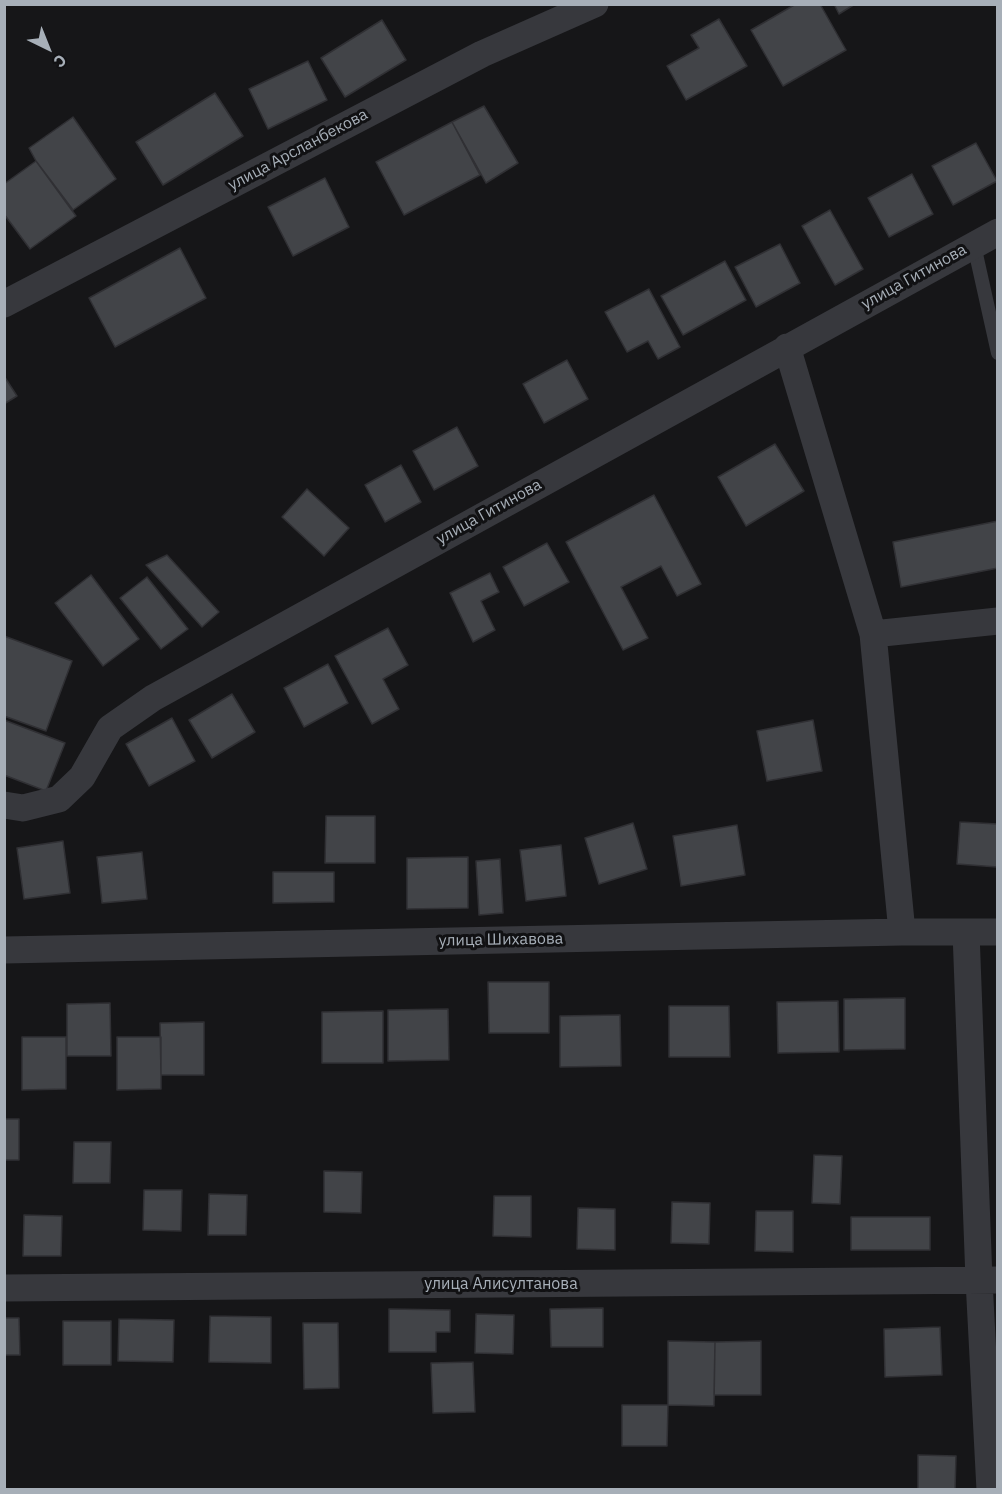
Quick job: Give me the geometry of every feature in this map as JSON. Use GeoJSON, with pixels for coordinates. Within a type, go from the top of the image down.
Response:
{"type":"FeatureCollection","features":[{"type":"Feature","properties":{"kind":"street","name":"улица Арсланбекова"},"geometry":{"type":"LineString","coordinates":[[4,304],[482,54],[595,4]]}},
{"type":"Feature","properties":{"kind":"street","name":"улица Гитинова"},"geometry":{"type":"LineString","coordinates":[[4,805],[23,808],[59,799],[82,777],[110,728],[153,698],[998,232]]}},
{"type":"Feature","properties":{"kind":"street"},"geometry":{"type":"LineString","coordinates":[[787,347],[873,634],[902,932]]}},
{"type":"Feature","properties":{"kind":"street"},"geometry":{"type":"LineString","coordinates":[[873,634],[998,621]]}},
{"type":"Feature","properties":{"kind":"street"},"geometry":{"type":"LineString","coordinates":[[966,932],[988,1280],[990,1490]]}},
{"type":"Feature","properties":{"kind":"street","name":"улица Шихавова"},"geometry":{"type":"LineString","coordinates":[[4,950],[998,932]]}},
{"type":"Feature","properties":{"kind":"street","name":"улица Алисултанова"},"geometry":{"type":"LineString","coordinates":[[4,1288],[988,1280]]}},
{"type":"Feature","properties":{"kind":"lane"},"geometry":{"type":"LineString","coordinates":[[974,245],[998,353]]}},
{"type":"Feature","properties":{"kind":"building"},"geometry":{"type":"Polygon","coordinates":[[[796,4],[820,4],[846,50],[783,86],[751,30],[796,4]]]}},
{"type":"Feature","properties":{"kind":"building"},"geometry":{"type":"Polygon","coordinates":[[[834,4],[855,4],[839,14],[834,4]]]}},
{"type":"Feature","properties":{"kind":"building"},"geometry":{"type":"Polygon","coordinates":[[[719,19],[747,66],[686,100],[667,66],[699,48],[691,35],[719,19]]]}},
{"type":"Feature","properties":{"kind":"building"},"geometry":{"type":"Polygon","coordinates":[[[382,20],[406,60],[345,97],[321,58],[382,20]]]}},
{"type":"Feature","properties":{"kind":"building"},"geometry":{"type":"Polygon","coordinates":[[[308,61],[327,100],[268,129],[249,89],[308,61]]]}},
{"type":"Feature","properties":{"kind":"building"},"geometry":{"type":"Polygon","coordinates":[[[215,93],[243,136],[163,185],[136,142],[215,93]]]}},
{"type":"Feature","properties":{"kind":"building"},"geometry":{"type":"Polygon","coordinates":[[[484,106],[518,163],[486,183],[452,122],[484,106]]]}},
{"type":"Feature","properties":{"kind":"building"},"geometry":{"type":"Polygon","coordinates":[[[73,117],[116,179],[73,210],[36,161],[29,148],[73,117]]]}},
{"type":"Feature","properties":{"kind":"building"},"geometry":{"type":"Polygon","coordinates":[[[452,122],[480,175],[404,215],[376,162],[452,122]]]}},
{"type":"Feature","properties":{"kind":"building"},"geometry":{"type":"Polygon","coordinates":[[[976,143],[997,181],[953,205],[932,166],[976,143]]]}},
{"type":"Feature","properties":{"kind":"building"},"geometry":{"type":"Polygon","coordinates":[[[36,161],[76,216],[30,249],[4,214],[4,184],[36,161]]]}},
{"type":"Feature","properties":{"kind":"building"},"geometry":{"type":"Polygon","coordinates":[[[912,174],[933,214],[889,237],[868,198],[912,174]]]}},
{"type":"Feature","properties":{"kind":"building"},"geometry":{"type":"Polygon","coordinates":[[[325,178],[349,227],[293,256],[268,207],[325,178]]]}},
{"type":"Feature","properties":{"kind":"building"},"geometry":{"type":"Polygon","coordinates":[[[830,210],[863,269],[835,285],[802,226],[830,210]]]}},
{"type":"Feature","properties":{"kind":"building"},"geometry":{"type":"Polygon","coordinates":[[[780,244],[800,283],[756,307],[735,267],[780,244]]]}},
{"type":"Feature","properties":{"kind":"building"},"geometry":{"type":"Polygon","coordinates":[[[180,248],[206,298],[115,347],[89,298],[180,248]]]}},
{"type":"Feature","properties":{"kind":"building"},"geometry":{"type":"Polygon","coordinates":[[[725,261],[746,300],[683,335],[661,296],[725,261]]]}},
{"type":"Feature","properties":{"kind":"building"},"geometry":{"type":"Polygon","coordinates":[[[649,289],[680,347],[658,359],[648,341],[627,352],[605,312],[649,289]]]}},
{"type":"Feature","properties":{"kind":"building"},"geometry":{"type":"Polygon","coordinates":[[[567,360],[588,399],[544,423],[523,384],[567,360]]]}},
{"type":"Feature","properties":{"kind":"building"},"geometry":{"type":"Polygon","coordinates":[[[4,376],[17,396],[4,404],[4,376]]]}},
{"type":"Feature","properties":{"kind":"building"},"geometry":{"type":"Polygon","coordinates":[[[457,427],[478,466],[434,490],[413,451],[457,427]]]}},
{"type":"Feature","properties":{"kind":"building"},"geometry":{"type":"Polygon","coordinates":[[[775,444],[804,491],[746,526],[718,477],[775,444]]]}},
{"type":"Feature","properties":{"kind":"building"},"geometry":{"type":"Polygon","coordinates":[[[401,465],[421,502],[385,522],[365,485],[401,465]]]}},
{"type":"Feature","properties":{"kind":"building"},"geometry":{"type":"Polygon","coordinates":[[[307,489],[349,528],[324,556],[282,517],[307,489]]]}},
{"type":"Feature","properties":{"kind":"building"},"geometry":{"type":"Polygon","coordinates":[[[654,495],[701,584],[677,596],[661,566],[621,587],[648,638],[623,650],[566,542],[654,495]]]}},
{"type":"Feature","properties":{"kind":"building"},"geometry":{"type":"Polygon","coordinates":[[[998,521],[998,568],[901,587],[893,542],[998,521]]]}},
{"type":"Feature","properties":{"kind":"building"},"geometry":{"type":"Polygon","coordinates":[[[547,543],[569,582],[524,606],[503,567],[547,543]]]}},
{"type":"Feature","properties":{"kind":"building"},"geometry":{"type":"Polygon","coordinates":[[[167,555],[219,612],[202,627],[146,565],[167,555]]]}},
{"type":"Feature","properties":{"kind":"building"},"geometry":{"type":"Polygon","coordinates":[[[490,573],[499,592],[481,601],[495,630],[473,642],[450,593],[490,573]]]}},
{"type":"Feature","properties":{"kind":"building"},"geometry":{"type":"Polygon","coordinates":[[[91,575],[139,639],[103,666],[55,603],[91,575]]]}},
{"type":"Feature","properties":{"kind":"building"},"geometry":{"type":"Polygon","coordinates":[[[147,577],[188,629],[161,649],[120,598],[147,577]]]}},
{"type":"Feature","properties":{"kind":"building"},"geometry":{"type":"Polygon","coordinates":[[[388,628],[408,665],[383,679],[399,709],[372,724],[335,656],[388,628]]]}},
{"type":"Feature","properties":{"kind":"building"},"geometry":{"type":"Polygon","coordinates":[[[4,636],[72,661],[46,731],[4,716],[4,636]]]}},
{"type":"Feature","properties":{"kind":"building"},"geometry":{"type":"Polygon","coordinates":[[[328,664],[348,703],[304,727],[284,688],[328,664]]]}},
{"type":"Feature","properties":{"kind":"building"},"geometry":{"type":"Polygon","coordinates":[[[232,694],[255,732],[212,758],[189,720],[232,694]]]}},
{"type":"Feature","properties":{"kind":"building"},"geometry":{"type":"Polygon","coordinates":[[[172,718],[195,761],[149,786],[126,744],[172,718]]]}},
{"type":"Feature","properties":{"kind":"building"},"geometry":{"type":"Polygon","coordinates":[[[4,720],[65,743],[46,791],[4,775],[4,720]]]}},
{"type":"Feature","properties":{"kind":"building"},"geometry":{"type":"Polygon","coordinates":[[[813,720],[822,771],[767,781],[757,731],[813,720]]]}},
{"type":"Feature","properties":{"kind":"building"},"geometry":{"type":"Polygon","coordinates":[[[326,816],[375,816],[375,863],[325,863],[326,816]]]}},
{"type":"Feature","properties":{"kind":"building"},"geometry":{"type":"Polygon","coordinates":[[[960,822],[998,824],[997,867],[957,864],[960,822]]]}},
{"type":"Feature","properties":{"kind":"building"},"geometry":{"type":"Polygon","coordinates":[[[633,823],[647,869],[599,884],[585,838],[633,823]]]}},
{"type":"Feature","properties":{"kind":"building"},"geometry":{"type":"Polygon","coordinates":[[[737,825],[745,875],[681,886],[673,836],[737,825]]]}},
{"type":"Feature","properties":{"kind":"building"},"geometry":{"type":"Polygon","coordinates":[[[63,841],[70,893],[24,899],[17,848],[63,841]]]}},
{"type":"Feature","properties":{"kind":"building"},"geometry":{"type":"Polygon","coordinates":[[[561,845],[566,896],[526,901],[520,850],[561,845]]]}},
{"type":"Feature","properties":{"kind":"building"},"geometry":{"type":"Polygon","coordinates":[[[142,852],[147,899],[102,903],[97,857],[142,852]]]}},
{"type":"Feature","properties":{"kind":"building"},"geometry":{"type":"Polygon","coordinates":[[[468,857],[468,908],[407,909],[407,858],[468,857]]]}},
{"type":"Feature","properties":{"kind":"building"},"geometry":{"type":"Polygon","coordinates":[[[500,859],[503,913],[479,915],[476,861],[500,859]]]}},
{"type":"Feature","properties":{"kind":"building"},"geometry":{"type":"Polygon","coordinates":[[[273,872],[334,872],[334,902],[273,903],[273,872]]]}},
{"type":"Feature","properties":{"kind":"building"},"geometry":{"type":"Polygon","coordinates":[[[488,982],[549,982],[549,1033],[489,1033],[488,982]]]}},
{"type":"Feature","properties":{"kind":"building"},"geometry":{"type":"Polygon","coordinates":[[[905,998],[905,1049],[844,1050],[844,999],[905,998]]]}},
{"type":"Feature","properties":{"kind":"building"},"geometry":{"type":"Polygon","coordinates":[[[838,1001],[839,1052],[778,1053],[777,1002],[838,1001]]]}},
{"type":"Feature","properties":{"kind":"building"},"geometry":{"type":"Polygon","coordinates":[[[110,1003],[111,1056],[67,1056],[67,1004],[110,1003]]]}},
{"type":"Feature","properties":{"kind":"building"},"geometry":{"type":"Polygon","coordinates":[[[669,1006],[729,1006],[730,1057],[669,1057],[669,1006]]]}},
{"type":"Feature","properties":{"kind":"building"},"geometry":{"type":"Polygon","coordinates":[[[448,1009],[449,1060],[388,1061],[388,1010],[448,1009]]]}},
{"type":"Feature","properties":{"kind":"building"},"geometry":{"type":"Polygon","coordinates":[[[383,1011],[383,1063],[322,1063],[322,1012],[383,1011]]]}},
{"type":"Feature","properties":{"kind":"building"},"geometry":{"type":"Polygon","coordinates":[[[620,1015],[621,1066],[560,1067],[560,1016],[620,1015]]]}},
{"type":"Feature","properties":{"kind":"building"},"geometry":{"type":"Polygon","coordinates":[[[204,1022],[204,1075],[161,1075],[160,1023],[204,1022]]]}},
{"type":"Feature","properties":{"kind":"building"},"geometry":{"type":"Polygon","coordinates":[[[22,1037],[66,1037],[66,1089],[22,1090],[22,1037]]]}},
{"type":"Feature","properties":{"kind":"building"},"geometry":{"type":"Polygon","coordinates":[[[117,1037],[161,1037],[161,1089],[117,1090],[117,1037]]]}},
{"type":"Feature","properties":{"kind":"building"},"geometry":{"type":"Polygon","coordinates":[[[4,1119],[19,1119],[19,1160],[4,1160],[4,1119]]]}},
{"type":"Feature","properties":{"kind":"building"},"geometry":{"type":"Polygon","coordinates":[[[74,1142],[111,1142],[110,1183],[73,1183],[74,1142]]]}},
{"type":"Feature","properties":{"kind":"building"},"geometry":{"type":"Polygon","coordinates":[[[814,1155],[842,1156],[840,1204],[812,1203],[814,1155]]]}},
{"type":"Feature","properties":{"kind":"building"},"geometry":{"type":"Polygon","coordinates":[[[324,1171],[362,1172],[361,1213],[324,1212],[324,1171]]]}},
{"type":"Feature","properties":{"kind":"building"},"geometry":{"type":"Polygon","coordinates":[[[144,1190],[182,1190],[181,1231],[143,1230],[144,1190]]]}},
{"type":"Feature","properties":{"kind":"building"},"geometry":{"type":"Polygon","coordinates":[[[209,1194],[247,1195],[246,1235],[208,1235],[209,1194]]]}},
{"type":"Feature","properties":{"kind":"building"},"geometry":{"type":"Polygon","coordinates":[[[494,1196],[531,1196],[531,1237],[493,1236],[494,1196]]]}},
{"type":"Feature","properties":{"kind":"building"},"geometry":{"type":"Polygon","coordinates":[[[672,1202],[710,1203],[709,1244],[671,1243],[672,1202]]]}},
{"type":"Feature","properties":{"kind":"building"},"geometry":{"type":"Polygon","coordinates":[[[578,1208],[615,1209],[615,1250],[577,1249],[578,1208]]]}},
{"type":"Feature","properties":{"kind":"building"},"geometry":{"type":"Polygon","coordinates":[[[756,1211],[793,1211],[793,1252],[755,1251],[756,1211]]]}},
{"type":"Feature","properties":{"kind":"building"},"geometry":{"type":"Polygon","coordinates":[[[24,1215],[62,1216],[61,1256],[23,1256],[24,1215]]]}},
{"type":"Feature","properties":{"kind":"building"},"geometry":{"type":"Polygon","coordinates":[[[851,1217],[930,1217],[930,1250],[851,1250],[851,1217]]]}},
{"type":"Feature","properties":{"kind":"building"},"geometry":{"type":"Polygon","coordinates":[[[603,1308],[603,1347],[551,1347],[550,1309],[603,1308]]]}},
{"type":"Feature","properties":{"kind":"building"},"geometry":{"type":"Polygon","coordinates":[[[389,1309],[450,1310],[450,1332],[436,1332],[436,1352],[389,1352],[389,1309]]]}},
{"type":"Feature","properties":{"kind":"building"},"geometry":{"type":"Polygon","coordinates":[[[476,1314],[514,1315],[513,1354],[475,1353],[476,1314]]]}},
{"type":"Feature","properties":{"kind":"building"},"geometry":{"type":"Polygon","coordinates":[[[210,1316],[271,1317],[271,1363],[209,1362],[210,1316]]]}},
{"type":"Feature","properties":{"kind":"building"},"geometry":{"type":"Polygon","coordinates":[[[4,1318],[19,1318],[20,1355],[4,1355],[4,1318]]]}},
{"type":"Feature","properties":{"kind":"building"},"geometry":{"type":"Polygon","coordinates":[[[119,1319],[174,1320],[173,1362],[118,1361],[119,1319]]]}},
{"type":"Feature","properties":{"kind":"building"},"geometry":{"type":"Polygon","coordinates":[[[63,1321],[111,1321],[111,1365],[63,1365],[63,1321]]]}},
{"type":"Feature","properties":{"kind":"building"},"geometry":{"type":"Polygon","coordinates":[[[303,1323],[338,1323],[339,1388],[304,1389],[303,1323]]]}},
{"type":"Feature","properties":{"kind":"building"},"geometry":{"type":"Polygon","coordinates":[[[940,1327],[942,1375],[885,1377],[884,1329],[940,1327]]]}},
{"type":"Feature","properties":{"kind":"building"},"geometry":{"type":"Polygon","coordinates":[[[668,1341],[715,1342],[714,1406],[668,1405],[668,1341]]]}},
{"type":"Feature","properties":{"kind":"building"},"geometry":{"type":"Polygon","coordinates":[[[761,1341],[761,1395],[714,1395],[715,1342],[761,1341]]]}},
{"type":"Feature","properties":{"kind":"building"},"geometry":{"type":"Polygon","coordinates":[[[473,1362],[475,1412],[433,1413],[431,1363],[473,1362]]]}},
{"type":"Feature","properties":{"kind":"building"},"geometry":{"type":"Polygon","coordinates":[[[622,1405],[668,1405],[667,1446],[622,1446],[622,1405]]]}},
{"type":"Feature","properties":{"kind":"building"},"geometry":{"type":"Polygon","coordinates":[[[918,1455],[956,1456],[955,1490],[918,1490],[918,1455]]]}}]}
